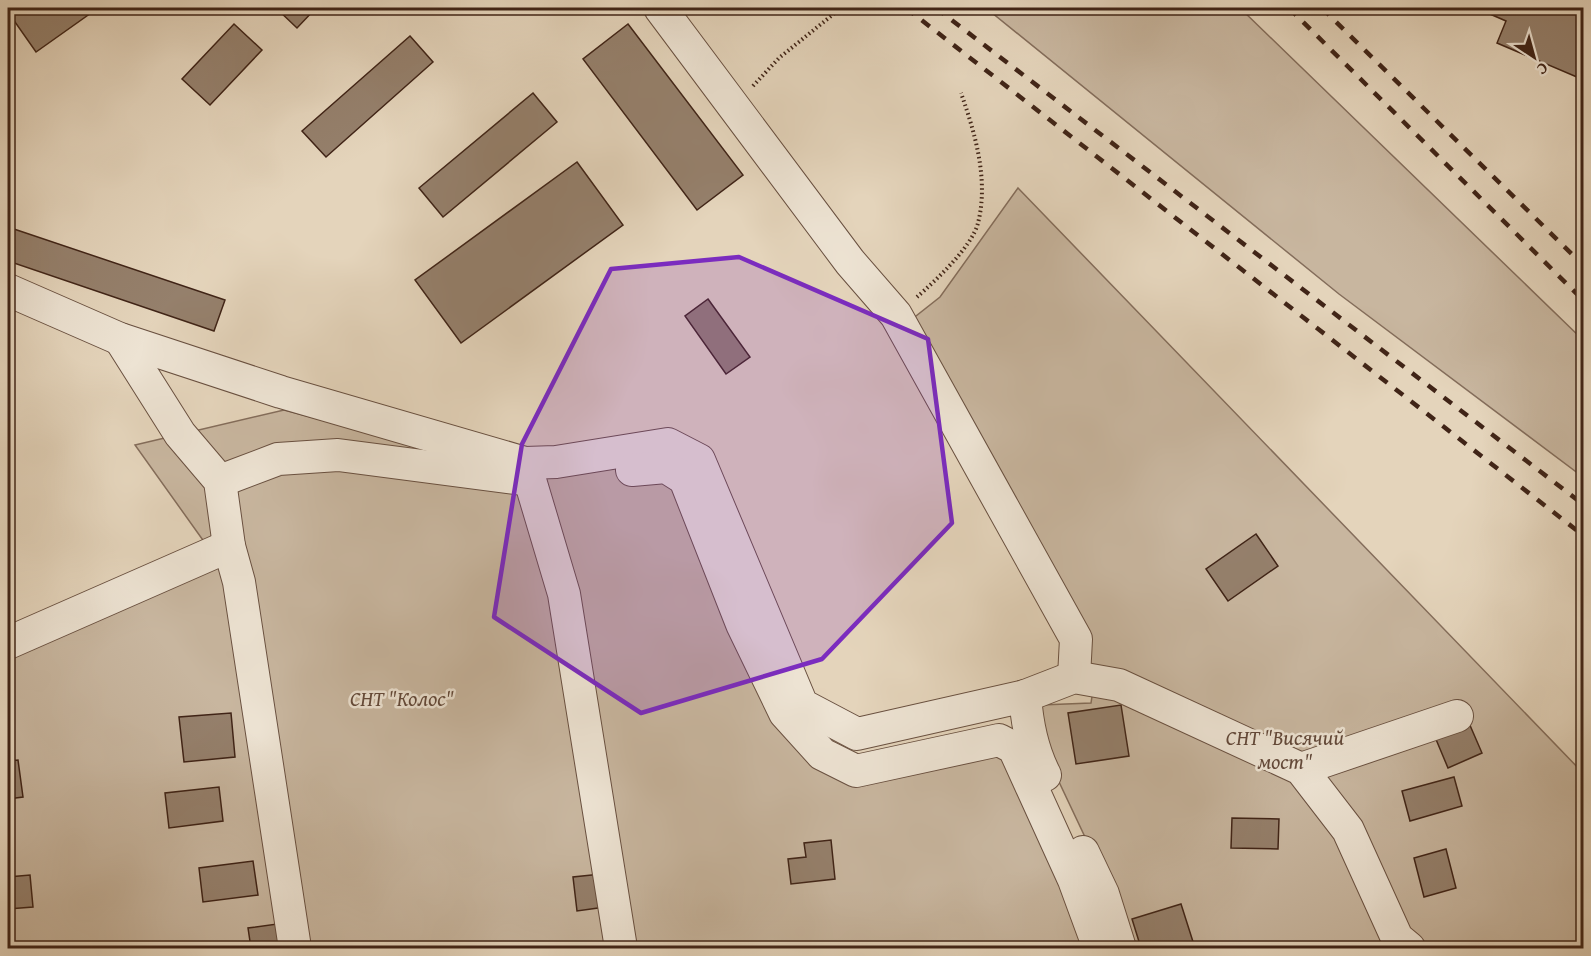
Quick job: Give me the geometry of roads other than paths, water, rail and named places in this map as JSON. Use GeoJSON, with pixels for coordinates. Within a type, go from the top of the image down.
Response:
{"type":"FeatureCollection","features":[{"type":"Feature","properties":{"kind":"lane"},"geometry":{"type":"LineString","coordinates":[[660,8],[850,262],[896,315],[1076,639],[1074,677]]}},
{"type":"Feature","properties":{"kind":"lane"},"geometry":{"type":"LineString","coordinates":[[8,290],[120,339],[281,392],[525,463],[556,462],[668,444],[699,460],[802,705],[857,734],[1024,696],[1074,677],[1119,685],[1300,769],[1348,830],[1397,938],[1409,948]]}},
{"type":"Feature","properties":{"kind":"lane"},"geometry":{"type":"LineString","coordinates":[[120,339],[180,434],[220,481],[229,546],[239,582],[295,948]]}},
{"type":"Feature","properties":{"kind":"lane"},"geometry":{"type":"LineString","coordinates":[[220,481],[278,459],[338,455],[530,480],[666,466],[685,479],[742,624],[785,713],[822,754],[856,771],[999,740],[1014,748],[1074,880],[1098,948]]}},
{"type":"Feature","properties":{"kind":"lane"},"geometry":{"type":"LineString","coordinates":[[530,480],[564,594],[621,948]]}},
{"type":"Feature","properties":{"kind":"lane"},"geometry":{"type":"LineString","coordinates":[[8,643],[229,546]]}},
{"type":"Feature","properties":{"kind":"lane"},"geometry":{"type":"LineString","coordinates":[[1024,696],[1027,723],[1037,759],[1103,894],[1120,948]]}},
{"type":"Feature","properties":{"kind":"lane"},"geometry":{"type":"LineString","coordinates":[[1300,769],[1457,716]]}},
{"type":"Feature","properties":{"kind":"railway"},"geometry":{"type":"LineString","coordinates":[[906,8],[1584,536]]}},
{"type":"Feature","properties":{"kind":"railway"},"geometry":{"type":"LineString","coordinates":[[936,8],[1584,505]]}},
{"type":"Feature","properties":{"kind":"railway"},"geometry":{"type":"LineString","coordinates":[[1289,8],[1584,301]]}},
{"type":"Feature","properties":{"kind":"railway"},"geometry":{"type":"LineString","coordinates":[[1322,8],[1584,266]]}},
{"type":"Feature","properties":{"kind":"park label","name":"СНТ \"Колос\""},"geometry":{"type":"Point","coordinates":[402,699]}},
{"type":"Feature","properties":{"kind":"park label","name":"СНТ \"Висячий мост\""},"geometry":{"type":"Point","coordinates":[1285,750]}}]}
